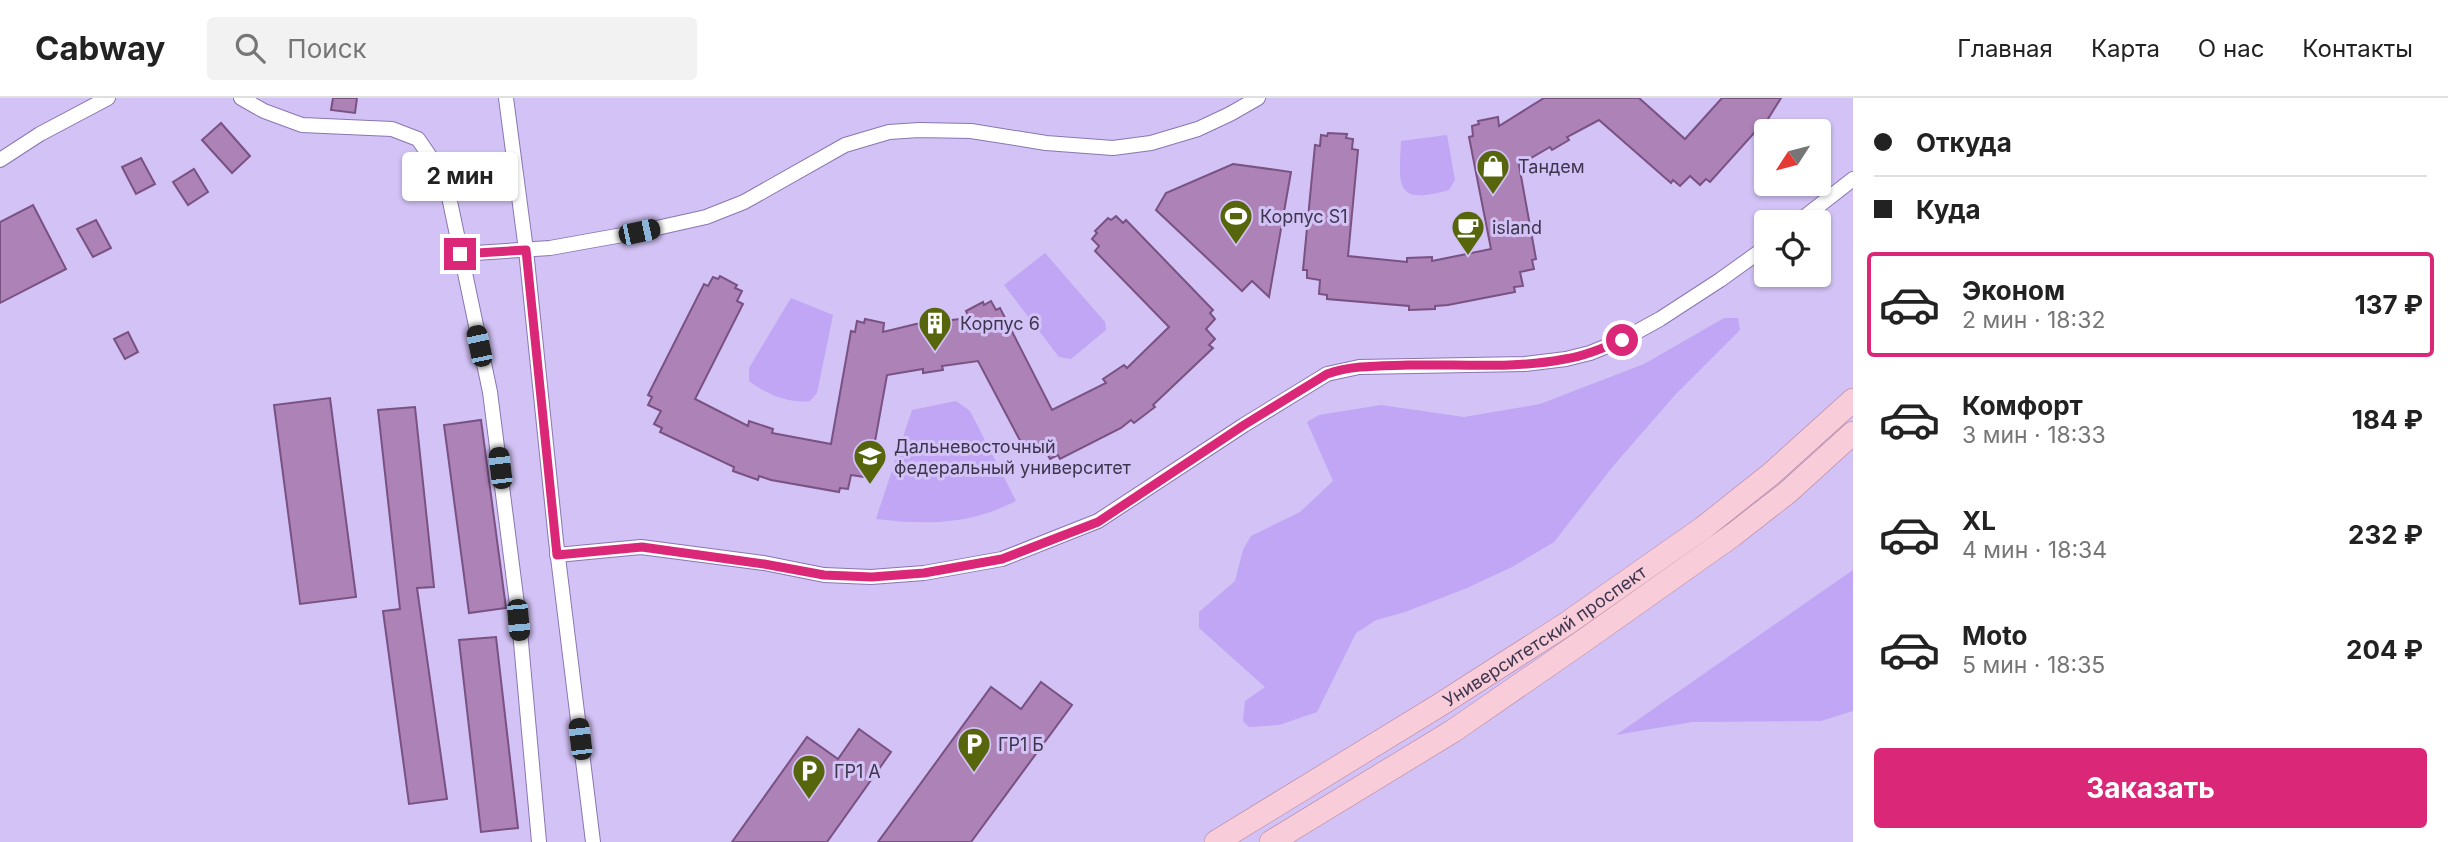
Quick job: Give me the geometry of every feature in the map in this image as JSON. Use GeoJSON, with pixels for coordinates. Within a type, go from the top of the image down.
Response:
{"type":"FeatureCollection","features":[{"type":"Feature","properties":{"kind":"main road","name":"Университетский проспект"},"geometry":{"type":"LineString","coordinates":[[1216,842],[1427,714],[1566,624],[1703,528],[1771,474],[1853,400]]}},
{"type":"Feature","properties":{"kind":"main road","name":"Университетский проспект"},"geometry":{"type":"LineString","coordinates":[[1270,842],[1453,731],[1590,636],[1733,535],[1788,492],[1853,433]]}},
{"type":"Feature","properties":{"kind":"street"},"geometry":{"type":"LineString","coordinates":[[0,160],[40,134],[108,98]]}},
{"type":"Feature","properties":{"kind":"street"},"geometry":{"type":"LineString","coordinates":[[241,98],[264,111],[302,125],[392,130],[418,139],[442,174],[490,392],[519,620],[539,842]]}},
{"type":"Feature","properties":{"kind":"street"},"geometry":{"type":"LineString","coordinates":[[506,98],[526,250],[557,555],[593,842]]}},
{"type":"Feature","properties":{"kind":"street"},"geometry":{"type":"LineString","coordinates":[[460,254],[526,250],[639,232],[706,217],[744,202],[853,141],[889,132],[971,131],[1046,143],[1113,148],[1151,143],[1198,129],[1258,98]]}},
{"type":"Feature","properties":{"kind":"street"},"geometry":{"type":"LineString","coordinates":[[1813,210],[1853,179]]}},
{"type":"Feature","properties":{"kind":"street"},"geometry":{"type":"LineString","coordinates":[[557,555],[642,547],[824,575],[872,577],[924,573],[1002,559],[1098,522],[1244,425],[1327,374],[1359,367],[1525,364],[1590,353],[1622,340],[1660,318],[1754,256]]}},
{"type":"Feature","properties":{"kind":"shaded area"},"geometry":{"type":"Polygon","coordinates":[[[1447,135],[1455,180],[1449,190],[1418,195],[1409,193],[1401,180],[1401,141],[1447,135]]]}},
{"type":"Feature","properties":{"kind":"shaded area"},"geometry":{"type":"Polygon","coordinates":[[[1045,253],[1105,322],[1106,330],[1071,359],[1059,357],[1004,285],[1045,253]]]}},
{"type":"Feature","properties":{"kind":"shaded area"},"geometry":{"type":"Polygon","coordinates":[[[791,298],[833,315],[817,393],[810,401],[778,397],[749,381],[749,368],[791,298]]]}},
{"type":"Feature","properties":{"kind":"shaded area"},"geometry":{"type":"Polygon","coordinates":[[[1724,318],[1738,318],[1740,330],[1675,395],[1614,465],[1554,542],[1512,567],[1467,588],[1376,620],[1356,633],[1317,712],[1279,725],[1249,727],[1243,721],[1245,701],[1265,687],[1199,628],[1199,612],[1235,581],[1243,550],[1251,536],[1300,512],[1333,481],[1307,422],[1319,415],[1381,405],[1464,417],[1540,404],[1644,364],[1724,318]]]}},
{"type":"Feature","properties":{"kind":"shaded area"},"geometry":{"type":"Polygon","coordinates":[[[956,401],[970,411],[1016,501],[964,519],[913,522],[876,519],[912,410],[956,401]]]}},
{"type":"Feature","properties":{"kind":"shaded area"},"geometry":{"type":"Polygon","coordinates":[[[1853,570],[1853,711],[1821,721],[1692,722],[1616,735],[1853,570]]]}},
{"type":"Feature","properties":{"kind":"building"},"geometry":{"type":"Polygon","coordinates":[[[333,98],[357,98],[355,113],[331,110],[333,98]]]}},
{"type":"Feature","properties":{"kind":"building"},"geometry":{"type":"Polygon","coordinates":[[[1544,98],[1639,98],[1685,139],[1722,98],[1781,98],[1768,119],[1754,119],[1754,133],[1710,182],[1706,179],[1700,185],[1690,176],[1680,186],[1673,180],[1671,183],[1599,120],[1567,137],[1569,140],[1552,150],[1550,147],[1519,165],[1536,259],[1532,260],[1534,269],[1520,272],[1523,286],[1514,287],[1515,292],[1435,306],[1435,309],[1409,310],[1409,306],[1327,299],[1327,295],[1319,294],[1320,280],[1307,278],[1307,270],[1303,270],[1315,145],[1320,146],[1321,135],[1347,134],[1346,138],[1353,139],[1352,149],[1358,150],[1348,256],[1407,262],[1407,258],[1432,257],[1432,261],[1491,249],[1469,137],[1473,136],[1472,126],[1479,124],[1478,121],[1498,117],[1499,126],[1544,98]]]}},
{"type":"Feature","properties":{"kind":"building"},"geometry":{"type":"Polygon","coordinates":[[[221,123],[250,156],[232,173],[202,140],[221,123]]]}},
{"type":"Feature","properties":{"kind":"building"},"geometry":{"type":"Polygon","coordinates":[[[141,158],[155,184],[136,194],[122,167],[141,158]]]}},
{"type":"Feature","properties":{"kind":"building","name":"Корпус S1"},"geometry":{"type":"Polygon","coordinates":[[[1233,164],[1291,172],[1269,297],[1252,281],[1242,291],[1156,210],[1166,193],[1233,164]]]}},
{"type":"Feature","properties":{"kind":"building"},"geometry":{"type":"Polygon","coordinates":[[[194,169],[208,192],[188,205],[173,182],[194,169]]]}},
{"type":"Feature","properties":{"kind":"building"},"geometry":{"type":"Polygon","coordinates":[[[33,205],[66,269],[0,303],[0,222],[33,205]]]}},
{"type":"Feature","properties":{"kind":"building","name":"Корпус 6"},"geometry":{"type":"Polygon","coordinates":[[[1116,216],[1123,223],[1126,220],[1213,310],[1210,313],[1215,319],[1206,329],[1215,339],[1209,345],[1213,348],[1153,405],[1155,407],[1134,423],[1131,420],[1121,428],[1060,459],[1058,455],[1050,459],[1043,446],[1031,452],[1027,444],[1023,446],[978,361],[942,366],[943,370],[923,373],[923,369],[887,375],[870,469],[866,468],[865,477],[851,475],[848,489],[840,488],[839,492],[759,476],[758,480],[733,471],[734,467],[660,432],[662,428],[654,424],[661,411],[648,405],[652,397],[648,395],[704,284],[708,286],[713,277],[718,279],[720,276],[737,285],[735,288],[742,291],[737,301],[743,304],[695,399],[748,426],[749,421],[773,429],[772,433],[831,444],[851,331],[855,332],[857,321],[864,323],[865,319],[884,323],[883,332],[916,324],[969,318],[966,311],[991,301],[996,310],[1000,308],[1052,410],[1106,383],[1103,379],[1124,365],[1127,368],[1169,327],[1095,251],[1099,246],[1092,239],[1097,233],[1095,231],[1108,218],[1111,220],[1116,216]]]}},
{"type":"Feature","properties":{"kind":"building"},"geometry":{"type":"Polygon","coordinates":[[[96,220],[111,248],[93,257],[77,229],[96,220]]]}},
{"type":"Feature","properties":{"kind":"building"},"geometry":{"type":"Polygon","coordinates":[[[128,332],[138,352],[125,359],[114,339],[128,332]]]}},
{"type":"Feature","properties":{"kind":"building"},"geometry":{"type":"Polygon","coordinates":[[[330,398],[356,597],[300,604],[274,405],[330,398]]]}},
{"type":"Feature","properties":{"kind":"building"},"geometry":{"type":"Polygon","coordinates":[[[415,407],[434,587],[417,588],[447,799],[409,804],[383,611],[400,609],[378,410],[415,407]]]}},
{"type":"Feature","properties":{"kind":"building"},"geometry":{"type":"Polygon","coordinates":[[[481,420],[506,608],[469,613],[444,425],[481,420]]]}},
{"type":"Feature","properties":{"kind":"building"},"geometry":{"type":"Polygon","coordinates":[[[496,637],[518,828],[481,832],[459,640],[496,637]]]}},
{"type":"Feature","properties":{"kind":"building","name":"ГР1 Б"},"geometry":{"type":"Polygon","coordinates":[[[1041,682],[1072,705],[971,842],[878,842],[991,687],[1021,709],[1041,682]]]}},
{"type":"Feature","properties":{"kind":"building","name":"ГР1 А"},"geometry":{"type":"Polygon","coordinates":[[[859,729],[891,752],[827,842],[732,842],[807,737],[838,759],[859,729]]]}},
{"type":"Feature","properties":{"kind":"place","name":"Тандем"},"geometry":{"type":"Point","coordinates":[1493,196]}},
{"type":"Feature","properties":{"kind":"place","name":"Корпус S1"},"geometry":{"type":"Point","coordinates":[1236,246]}},
{"type":"Feature","properties":{"kind":"place","name":"island"},"geometry":{"type":"Point","coordinates":[1468,257]}},
{"type":"Feature","properties":{"kind":"place","name":"Корпус 6"},"geometry":{"type":"Point","coordinates":[935,353]}},
{"type":"Feature","properties":{"kind":"place","name":"Дальневосточный федеральный университет"},"geometry":{"type":"Point","coordinates":[870,486]}},
{"type":"Feature","properties":{"kind":"place","name":"ГР1 Б"},"geometry":{"type":"Point","coordinates":[974,774]}},
{"type":"Feature","properties":{"kind":"place","name":"ГР1 А"},"geometry":{"type":"Point","coordinates":[809,801]}},
{"type":"Feature","properties":{"kind":"route"},"geometry":{"type":"LineString","coordinates":[[460,254],[526,250],[557,555],[642,547],[702,554],[824,575],[872,577],[924,573],[1002,559],[1059,539],[1098,522],[1244,425],[1327,374],[1341,369],[1525,364],[1566,359],[1622,340]]}}]}
